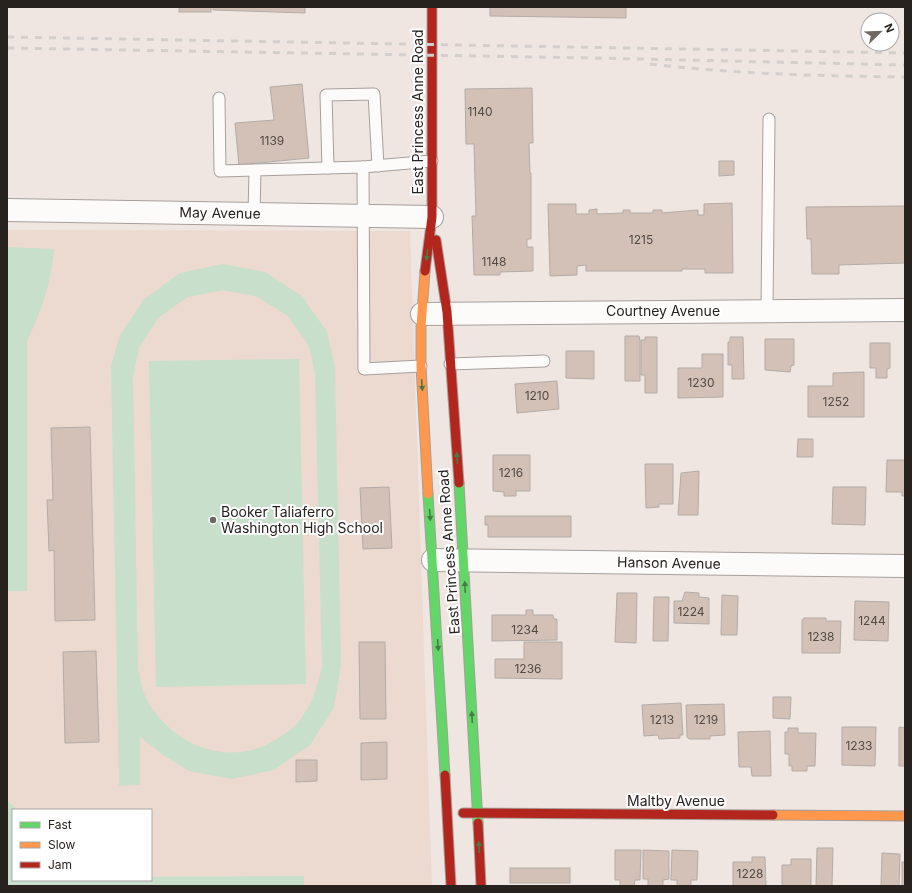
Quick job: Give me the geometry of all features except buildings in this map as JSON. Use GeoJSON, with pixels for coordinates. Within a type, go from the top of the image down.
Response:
{"type":"FeatureCollection","features":[{"type":"Feature","properties":{"kind":"main road","name":"East Princess Anne Road"},"geometry":{"type":"LineString","coordinates":[[432,7],[432,217],[425,266],[421,366],[451,886]]}},
{"type":"Feature","properties":{"kind":"main road","name":"East Princess Anne Road"},"geometry":{"type":"LineString","coordinates":[[432,217],[447,312],[464,560],[481,886]]}},
{"type":"Feature","properties":{"kind":"main road","name":"Maltby Avenue"},"geometry":{"type":"LineString","coordinates":[[447,812],[905,816]]}},
{"type":"Feature","properties":{"kind":"street","name":"May Avenue"},"geometry":{"type":"LineString","coordinates":[[7,210],[432,217]]}},
{"type":"Feature","properties":{"kind":"street","name":"Courtney Avenue"},"geometry":{"type":"LineString","coordinates":[[422,314],[447,312],[905,310]]}},
{"type":"Feature","properties":{"kind":"street","name":"Hanson Avenue"},"geometry":{"type":"LineString","coordinates":[[433,560],[905,566]]}},
{"type":"Feature","properties":{"kind":"lane"},"geometry":{"type":"LineString","coordinates":[[328,168],[326,96],[374,94],[378,166]]}},
{"type":"Feature","properties":{"kind":"lane"},"geometry":{"type":"LineString","coordinates":[[219,98],[220,171],[362,167],[432,162]]}},
{"type":"Feature","properties":{"kind":"lane"},"geometry":{"type":"LineString","coordinates":[[768,310],[770,119]]}},
{"type":"Feature","properties":{"kind":"lane"},"geometry":{"type":"LineString","coordinates":[[362,167],[364,369],[421,366]]}},
{"type":"Feature","properties":{"kind":"lane"},"geometry":{"type":"LineString","coordinates":[[254,214],[255,170]]}},
{"type":"Feature","properties":{"kind":"lane"},"geometry":{"type":"LineString","coordinates":[[450,364],[544,361]]}},
{"type":"Feature","properties":{"kind":"shaded area","name":"Booker Taliaferro Washington High School"},"geometry":{"type":"Polygon","coordinates":[[[7,230],[410,231],[432,886],[7,886],[7,230]]]}},
{"type":"Feature","properties":{"kind":"green space"},"geometry":{"type":"Polygon","coordinates":[[[7,247],[54,249],[51,273],[45,296],[27,341],[27,591],[7,591],[7,247]]]}},
{"type":"Feature","properties":{"kind":"green space"},"geometry":{"type":"Polygon","coordinates":[[[222,264],[265,272],[302,296],[327,332],[335,367],[341,665],[334,708],[310,745],[274,770],[232,779],[189,771],[163,755],[140,737],[140,785],[119,786],[111,366],[120,335],[144,299],[180,273],[222,264]],[[223,290],[188,297],[158,318],[139,348],[133,377],[138,669],[143,691],[157,715],[171,729],[187,741],[205,748],[223,752],[242,752],[262,747],[293,728],[302,717],[310,703],[316,689],[322,666],[315,374],[309,346],[288,316],[258,297],[223,290]]]}},
{"type":"Feature","properties":{"kind":"green space"},"geometry":{"type":"Polygon","coordinates":[[[299,359],[306,684],[156,687],[149,361],[299,359]]]}},
{"type":"Feature","properties":{"kind":"green space"},"geometry":{"type":"Polygon","coordinates":[[[7,801],[18,809],[12,809],[12,881],[152,881],[152,877],[304,876],[304,886],[7,886],[7,801]]]}},
{"type":"Feature","properties":{"kind":"railway"},"geometry":{"type":"LineString","coordinates":[[7,37],[905,53]]}},
{"type":"Feature","properties":{"kind":"railway"},"geometry":{"type":"LineString","coordinates":[[7,48],[905,65]]}},
{"type":"Feature","properties":{"kind":"railway"},"geometry":{"type":"LineString","coordinates":[[650,64],[778,74],[905,77]]}},
{"type":"Feature","properties":{"kind":"traffic: fast"},"geometry":{"type":"LineString","coordinates":[[459,483],[478,823]]}},
{"type":"Feature","properties":{"kind":"traffic: fast"},"geometry":{"type":"LineString","coordinates":[[428,494],[445,775]]}},
{"type":"Feature","properties":{"kind":"traffic: slow"},"geometry":{"type":"LineString","coordinates":[[425,271],[421,327],[421,366],[428,494]]}},
{"type":"Feature","properties":{"kind":"traffic: slow"},"geometry":{"type":"LineString","coordinates":[[773,815],[905,816]]}},
{"type":"Feature","properties":{"kind":"traffic: jam"},"geometry":{"type":"LineString","coordinates":[[425,271],[432,217],[432,7]]}},
{"type":"Feature","properties":{"kind":"traffic: jam"},"geometry":{"type":"LineString","coordinates":[[436,240],[447,312],[459,483]]}},
{"type":"Feature","properties":{"kind":"traffic: jam"},"geometry":{"type":"LineString","coordinates":[[445,775],[451,886]]}},
{"type":"Feature","properties":{"kind":"traffic: jam"},"geometry":{"type":"LineString","coordinates":[[463,813],[773,815]]}},
{"type":"Feature","properties":{"kind":"traffic: jam"},"geometry":{"type":"LineString","coordinates":[[478,823],[481,886]]}},
{"type":"Feature","properties":{"kind":"place","name":"Booker Taliaferro Washington High School"},"geometry":{"type":"Point","coordinates":[213,520]}}]}
